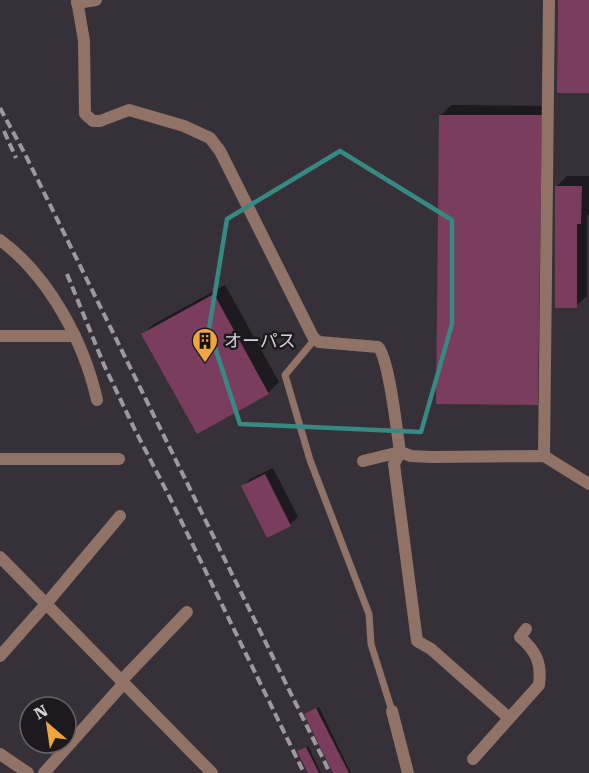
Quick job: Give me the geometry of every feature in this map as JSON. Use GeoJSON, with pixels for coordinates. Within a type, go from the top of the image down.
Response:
{"type":"FeatureCollection","features":[{"type":"Feature","properties":{"kind":"street"},"geometry":{"type":"LineString","coordinates":[[96,0],[77,1],[84,41],[86,114],[93,122],[129,110],[184,126],[210,138],[220,151],[315,339],[319,342],[378,347],[382,351],[400,452],[394,464],[417,641],[431,649],[509,718]]}},
{"type":"Feature","properties":{"kind":"street"},"geometry":{"type":"LineString","coordinates":[[544,456],[549,0]]}},
{"type":"Feature","properties":{"kind":"street"},"geometry":{"type":"LineString","coordinates":[[0,240],[14,250],[58,306],[75,336],[92,378],[97,400]]}},
{"type":"Feature","properties":{"kind":"street"},"geometry":{"type":"LineString","coordinates":[[0,336],[75,336]]}},
{"type":"Feature","properties":{"kind":"street"},"geometry":{"type":"LineString","coordinates":[[363,461],[400,452],[411,456],[432,457],[544,456],[589,484]]}},
{"type":"Feature","properties":{"kind":"street"},"geometry":{"type":"LineString","coordinates":[[0,459],[119,459]]}},
{"type":"Feature","properties":{"kind":"street"},"geometry":{"type":"LineString","coordinates":[[0,656],[120,516]]}},
{"type":"Feature","properties":{"kind":"street"},"geometry":{"type":"LineString","coordinates":[[0,557],[204,770]]}},
{"type":"Feature","properties":{"kind":"street"},"geometry":{"type":"LineString","coordinates":[[44,773],[122,682],[187,612]]}},
{"type":"Feature","properties":{"kind":"street"},"geometry":{"type":"LineString","coordinates":[[473,759],[539,685],[541,671],[537,659],[532,649],[520,637],[526,629]]}},
{"type":"Feature","properties":{"kind":"street"},"geometry":{"type":"LineString","coordinates":[[392,711],[408,773]]}},
{"type":"Feature","properties":{"kind":"street"},"geometry":{"type":"LineString","coordinates":[[0,753],[28,773]]}},
{"type":"Feature","properties":{"kind":"lane"},"geometry":{"type":"LineString","coordinates":[[315,339],[285,375],[310,460],[369,614],[370,644],[392,711]]}},
{"type":"Feature","properties":{"kind":"highlighted area"},"geometry":{"type":"Polygon","coordinates":[[[340,151],[452,220],[452,324],[421,432],[240,424],[209,329],[227,219],[340,151]]]}},
{"type":"Feature","properties":{"kind":"building"},"geometry":{"type":"Polygon","coordinates":[[[558,0],[589,0],[589,93],[557,93],[558,0]]]}},
{"type":"Feature","properties":{"kind":"building"},"geometry":{"type":"Polygon","coordinates":[[[439,115],[542,115],[538,405],[436,404],[439,115]]]}},
{"type":"Feature","properties":{"kind":"building"},"geometry":{"type":"Polygon","coordinates":[[[555,186],[582,186],[581,224],[577,224],[577,308],[555,308],[555,186]]]}},
{"type":"Feature","properties":{"kind":"building","name":"オーパス"},"geometry":{"type":"Polygon","coordinates":[[[214,294],[269,394],[197,434],[141,334],[214,294]]]}},
{"type":"Feature","properties":{"kind":"building"},"geometry":{"type":"Polygon","coordinates":[[[265,474],[291,526],[267,538],[241,486],[265,474]]]}},
{"type":"Feature","properties":{"kind":"building"},"geometry":{"type":"Polygon","coordinates":[[[316,708],[349,773],[333,773],[304,714],[316,708]]]}},
{"type":"Feature","properties":{"kind":"building"},"geometry":{"type":"Polygon","coordinates":[[[306,747],[319,773],[308,773],[297,751],[306,747]]]}},
{"type":"Feature","properties":{"kind":"railway"},"geometry":{"type":"LineString","coordinates":[[0,108],[25,154],[330,773]]}},
{"type":"Feature","properties":{"kind":"railway"},"geometry":{"type":"LineString","coordinates":[[4,131],[16,158]]}},
{"type":"Feature","properties":{"kind":"railway"},"geometry":{"type":"LineString","coordinates":[[67,274],[104,365],[304,773]]}},
{"type":"Feature","properties":{"kind":"place","name":"オーパス"},"geometry":{"type":"Point","coordinates":[205,364]}}]}
